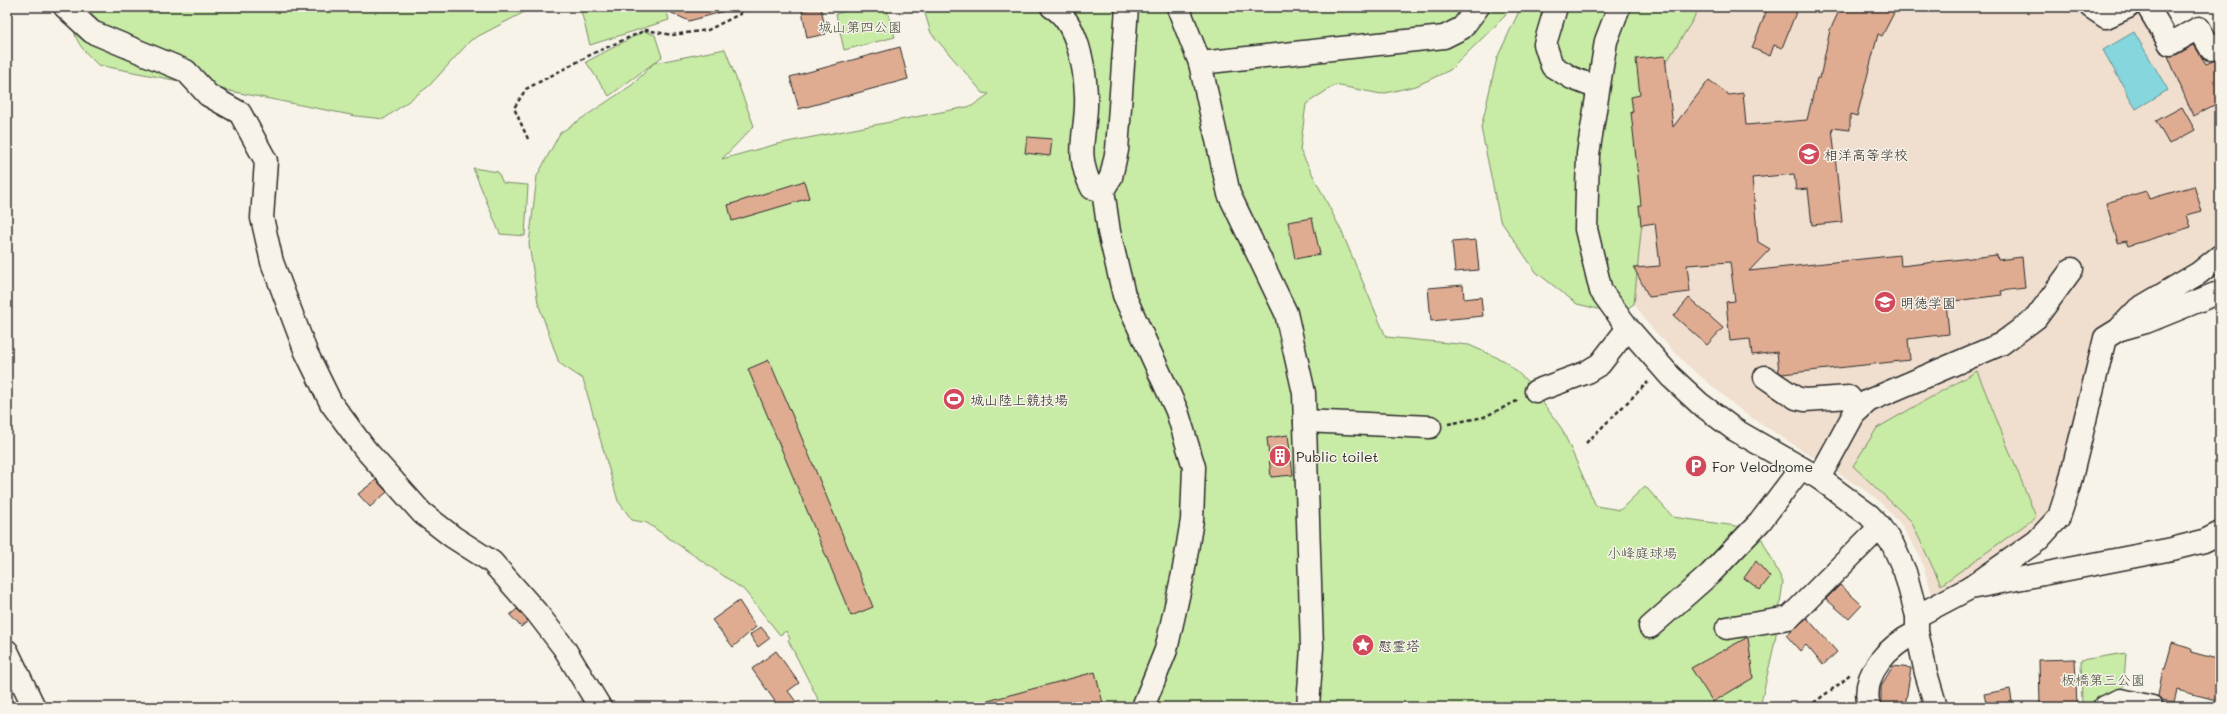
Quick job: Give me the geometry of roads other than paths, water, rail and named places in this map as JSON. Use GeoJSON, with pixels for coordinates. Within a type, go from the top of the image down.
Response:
{"type":"FeatureCollection","features":[{"type":"Feature","properties":{"kind":"street"},"geometry":{"type":"LineString","coordinates":[[66,7],[92,32],[186,71],[208,95],[240,113],[266,161],[262,218],[272,262],[306,352],[331,403],[365,449],[422,514],[453,537],[492,562],[538,614],[564,648],[600,707]]}},
{"type":"Feature","properties":{"kind":"street"},"geometry":{"type":"LineString","coordinates":[[1052,7],[1058,10],[1077,38],[1086,96],[1081,154],[1086,175],[1092,188],[1103,190]]}},
{"type":"Feature","properties":{"kind":"street"},"geometry":{"type":"LineString","coordinates":[[1127,7],[1117,150],[1111,177],[1103,190],[1109,232],[1124,295],[1177,411],[1194,467],[1192,520],[1183,574],[1166,650],[1143,707]]}},
{"type":"Feature","properties":{"kind":"street"},"geometry":{"type":"LineString","coordinates":[[1178,7],[1200,63],[1229,194],[1286,313],[1304,393],[1312,647],[1308,707]]}},
{"type":"Feature","properties":{"kind":"street"},"geometry":{"type":"LineString","coordinates":[[1200,63],[1444,37],[1462,28],[1478,7]]}},
{"type":"Feature","properties":{"kind":"street"},"geometry":{"type":"LineString","coordinates":[[1556,7],[1545,44],[1552,66],[1572,78],[1598,88]]}},
{"type":"Feature","properties":{"kind":"street"},"geometry":{"type":"LineString","coordinates":[[1619,7],[1606,41],[1588,154],[1586,229],[1601,290],[1628,328],[1662,368],[1699,404],[1735,430],[1810,473],[1869,515],[1880,527],[1894,545],[1905,572],[1936,707]]}},
{"type":"Feature","properties":{"kind":"street"},"geometry":{"type":"LineString","coordinates":[[2091,7],[2106,17],[2128,7]]}},
{"type":"Feature","properties":{"kind":"street"},"geometry":{"type":"LineString","coordinates":[[2148,7],[2170,44],[2199,28],[2211,49],[2220,44]]}},
{"type":"Feature","properties":{"kind":"street"},"geometry":{"type":"LineString","coordinates":[[2118,330],[2138,309],[2199,273],[2220,256]]}},
{"type":"Feature","properties":{"kind":"street"},"geometry":{"type":"LineString","coordinates":[[1650,627],[1710,574],[1810,473],[1854,414],[1868,401],[2001,344],[2036,318],[2072,269]]}},
{"type":"Feature","properties":{"kind":"street"},"geometry":{"type":"LineString","coordinates":[[1869,707],[1867,697],[1868,682],[1876,665],[1887,652],[1902,640],[1917,624],[2037,541],[2059,517],[2069,486],[2104,338],[2118,330],[2146,322],[2215,294]]}},
{"type":"Feature","properties":{"kind":"street"},"geometry":{"type":"LineString","coordinates":[[1536,391],[1585,373],[1600,364],[1628,328]]}},
{"type":"Feature","properties":{"kind":"street"},"geometry":{"type":"LineString","coordinates":[[1765,377],[1796,398],[1804,400],[1849,397],[1859,410]]}},
{"type":"Feature","properties":{"kind":"street"},"geometry":{"type":"LineString","coordinates":[[1305,421],[1430,427]]}},
{"type":"Feature","properties":{"kind":"street"},"geometry":{"type":"LineString","coordinates":[[1727,628],[1789,618],[1880,527]]}},
{"type":"Feature","properties":{"kind":"street"},"geometry":{"type":"LineString","coordinates":[[1970,588],[2172,549],[2204,541],[2220,533]]}},
{"type":"Feature","properties":{"kind":"street"},"geometry":{"type":"LineString","coordinates":[[7,651],[34,707]]}},
{"type":"Feature","properties":{"kind":"street"},"geometry":{"type":"LineString","coordinates":[[2104,707],[2121,700],[2152,707]]}},
{"type":"Feature","properties":{"kind":"water"},"geometry":{"type":"Polygon","coordinates":[[[2134,32],[2168,90],[2136,109],[2103,50],[2134,32]]]}},
{"type":"Feature","properties":{"kind":"place","name":"相洋高等学校"},"geometry":{"type":"Point","coordinates":[1809,154]}},
{"type":"Feature","properties":{"kind":"place","name":"明徳学園"},"geometry":{"type":"Point","coordinates":[1885,302]}},
{"type":"Feature","properties":{"kind":"place","name":"城山陸上競技場"},"geometry":{"type":"Point","coordinates":[954,399]}},
{"type":"Feature","properties":{"kind":"place","name":"Public toilet"},"geometry":{"type":"Point","coordinates":[1280,456]}},
{"type":"Feature","properties":{"kind":"place","name":"For Velodrome"},"geometry":{"type":"Point","coordinates":[1696,466]}},
{"type":"Feature","properties":{"kind":"place","name":"慰霊塔"},"geometry":{"type":"Point","coordinates":[1363,645]}},
{"type":"Feature","properties":{"kind":"park label","name":"城山第四公園"},"geometry":{"type":"Point","coordinates":[860,26]}},
{"type":"Feature","properties":{"kind":"park label","name":"小峰庭球場"},"geometry":{"type":"Point","coordinates":[1642,552]}},
{"type":"Feature","properties":{"kind":"park label","name":"板橋第三公園"},"geometry":{"type":"Point","coordinates":[2103,679]}}]}
